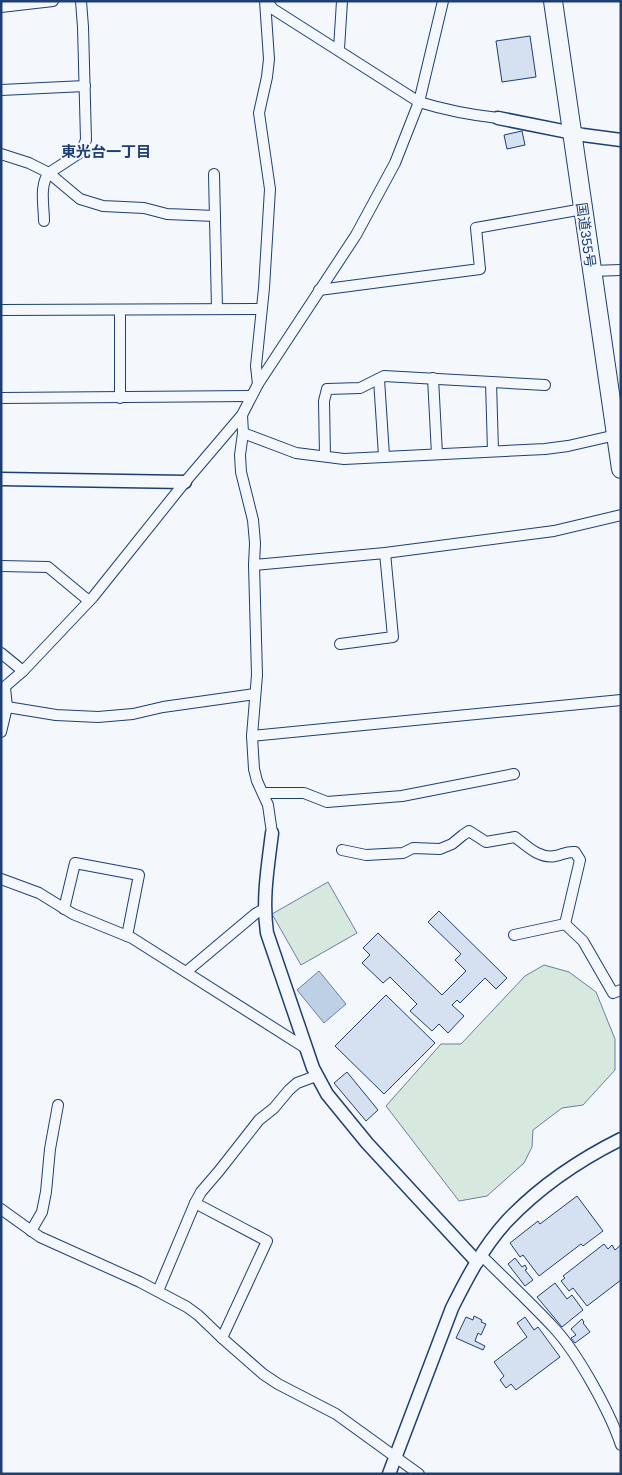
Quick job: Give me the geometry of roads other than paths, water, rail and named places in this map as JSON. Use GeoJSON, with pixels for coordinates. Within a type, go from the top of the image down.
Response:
{"type":"FeatureCollection","features":[{"type":"Feature","properties":{"kind":"highway","name":"国道355号"},"geometry":{"type":"LineString","coordinates":[[553,1],[591,271],[616,405],[616,435],[621,469]]}},
{"type":"Feature","properties":{"kind":"street"},"geometry":{"type":"LineString","coordinates":[[1,7],[53,1]]}},
{"type":"Feature","properties":{"kind":"street"},"geometry":{"type":"LineString","coordinates":[[44,221],[43,186],[45,177],[81,152],[86,140],[81,1]]}},
{"type":"Feature","properties":{"kind":"street"},"geometry":{"type":"LineString","coordinates":[[266,1],[273,8],[419,102],[476,116],[498,118],[572,133],[621,140]]}},
{"type":"Feature","properties":{"kind":"street"},"geometry":{"type":"LineString","coordinates":[[258,384],[256,366],[264,288],[270,189],[259,113],[269,59],[266,1]]}},
{"type":"Feature","properties":{"kind":"street"},"geometry":{"type":"LineString","coordinates":[[339,49],[342,1]]}},
{"type":"Feature","properties":{"kind":"street"},"geometry":{"type":"LineString","coordinates":[[1,732],[7,707],[3,689],[23,671],[89,602],[185,482],[242,415],[258,384],[356,235],[395,163],[419,102],[444,1]]}},
{"type":"Feature","properties":{"kind":"street"},"geometry":{"type":"LineString","coordinates":[[1,90],[85,86]]}},
{"type":"Feature","properties":{"kind":"street"},"geometry":{"type":"LineString","coordinates":[[1,154],[29,163],[49,173],[80,199],[103,206],[144,208],[168,214],[215,216]]}},
{"type":"Feature","properties":{"kind":"street"},"geometry":{"type":"LineString","coordinates":[[214,174],[217,309]]}},
{"type":"Feature","properties":{"kind":"street"},"geometry":{"type":"LineString","coordinates":[[319,290],[480,269],[476,228],[583,209]]}},
{"type":"Feature","properties":{"kind":"street"},"geometry":{"type":"LineString","coordinates":[[591,271],[621,270]]}},
{"type":"Feature","properties":{"kind":"street"},"geometry":{"type":"LineString","coordinates":[[1,310],[261,309]]}},
{"type":"Feature","properties":{"kind":"street"},"geometry":{"type":"LineString","coordinates":[[120,310],[120,398]]}},
{"type":"Feature","properties":{"kind":"street"},"geometry":{"type":"LineString","coordinates":[[325,456],[324,402],[327,389],[360,388],[384,376],[545,385]]}},
{"type":"Feature","properties":{"kind":"street"},"geometry":{"type":"LineString","coordinates":[[433,378],[437,454]]}},
{"type":"Feature","properties":{"kind":"street"},"geometry":{"type":"LineString","coordinates":[[379,379],[384,456]]}},
{"type":"Feature","properties":{"kind":"street"},"geometry":{"type":"LineString","coordinates":[[490,382],[493,451]]}},
{"type":"Feature","properties":{"kind":"street"},"geometry":{"type":"LineString","coordinates":[[1,398],[251,396]]}},
{"type":"Feature","properties":{"kind":"street"},"geometry":{"type":"LineString","coordinates":[[242,415],[241,472],[253,520],[256,543],[254,565],[256,675],[252,736],[254,769],[257,781],[264,793],[271,818],[272,833],[264,910],[267,933],[273,954],[306,1049],[316,1076],[337,1108],[479,1259],[556,1330],[584,1371],[600,1399],[621,1445]]}},
{"type":"Feature","properties":{"kind":"street"},"geometry":{"type":"LineString","coordinates":[[242,433],[296,453],[344,459],[553,448],[616,435]]}},
{"type":"Feature","properties":{"kind":"street"},"geometry":{"type":"LineString","coordinates":[[1,479],[185,482]]}},
{"type":"Feature","properties":{"kind":"street"},"geometry":{"type":"LineString","coordinates":[[254,565],[385,553],[554,531],[621,515]]}},
{"type":"Feature","properties":{"kind":"street"},"geometry":{"type":"LineString","coordinates":[[340,644],[393,637],[385,553]]}},
{"type":"Feature","properties":{"kind":"street"},"geometry":{"type":"LineString","coordinates":[[1,566],[48,567],[89,602]]}},
{"type":"Feature","properties":{"kind":"street"},"geometry":{"type":"LineString","coordinates":[[1,653],[23,671]]}},
{"type":"Feature","properties":{"kind":"street"},"geometry":{"type":"LineString","coordinates":[[7,707],[56,715],[98,717],[133,714],[163,707],[255,694]]}},
{"type":"Feature","properties":{"kind":"street"},"geometry":{"type":"LineString","coordinates":[[252,736],[621,700]]}},
{"type":"Feature","properties":{"kind":"street"},"geometry":{"type":"LineString","coordinates":[[264,793],[304,792],[327,802],[402,796],[514,774]]}},
{"type":"Feature","properties":{"kind":"street"},"geometry":{"type":"LineString","coordinates":[[342,850],[366,855],[403,853],[413,848],[440,849],[452,844],[470,831],[486,842],[515,837],[540,855],[555,856],[575,852],[580,860],[565,924]]}},
{"type":"Feature","properties":{"kind":"street"},"geometry":{"type":"LineString","coordinates":[[64,909],[75,863],[139,875],[127,936]]}},
{"type":"Feature","properties":{"kind":"street"},"geometry":{"type":"LineString","coordinates":[[1,878],[39,893],[73,914],[127,936],[306,1049]]}},
{"type":"Feature","properties":{"kind":"street"},"geometry":{"type":"LineString","coordinates":[[186,972],[255,914],[264,910]]}},
{"type":"Feature","properties":{"kind":"street"},"geometry":{"type":"LineString","coordinates":[[514,935],[565,924]]}},
{"type":"Feature","properties":{"kind":"street"},"geometry":{"type":"LineString","coordinates":[[565,924],[583,941],[613,993],[621,990]]}},
{"type":"Feature","properties":{"kind":"street"},"geometry":{"type":"LineString","coordinates":[[158,1291],[201,1192],[219,1172],[258,1120],[274,1108],[297,1083],[316,1076]]}},
{"type":"Feature","properties":{"kind":"street"},"geometry":{"type":"LineString","coordinates":[[31,1231],[42,1212],[58,1105]]}},
{"type":"Feature","properties":{"kind":"street"},"geometry":{"type":"LineString","coordinates":[[389,1474],[449,1315],[479,1259],[506,1222],[542,1189],[588,1156],[621,1139]]}},
{"type":"Feature","properties":{"kind":"street"},"geometry":{"type":"LineString","coordinates":[[195,1203],[267,1241],[222,1338]]}},
{"type":"Feature","properties":{"kind":"street"},"geometry":{"type":"LineString","coordinates":[[1,1209],[40,1237],[158,1291],[198,1315],[263,1374],[278,1384],[336,1414],[419,1474]]}},
{"type":"Feature","properties":{"kind":"water"},"geometry":{"type":"Polygon","coordinates":[[[319,971],[346,1004],[324,1023],[297,990],[319,971]]]}},
{"type":"Feature","properties":{"kind":"district","name":"東光台一丁目"},"geometry":{"type":"Point","coordinates":[106,152]}}]}
